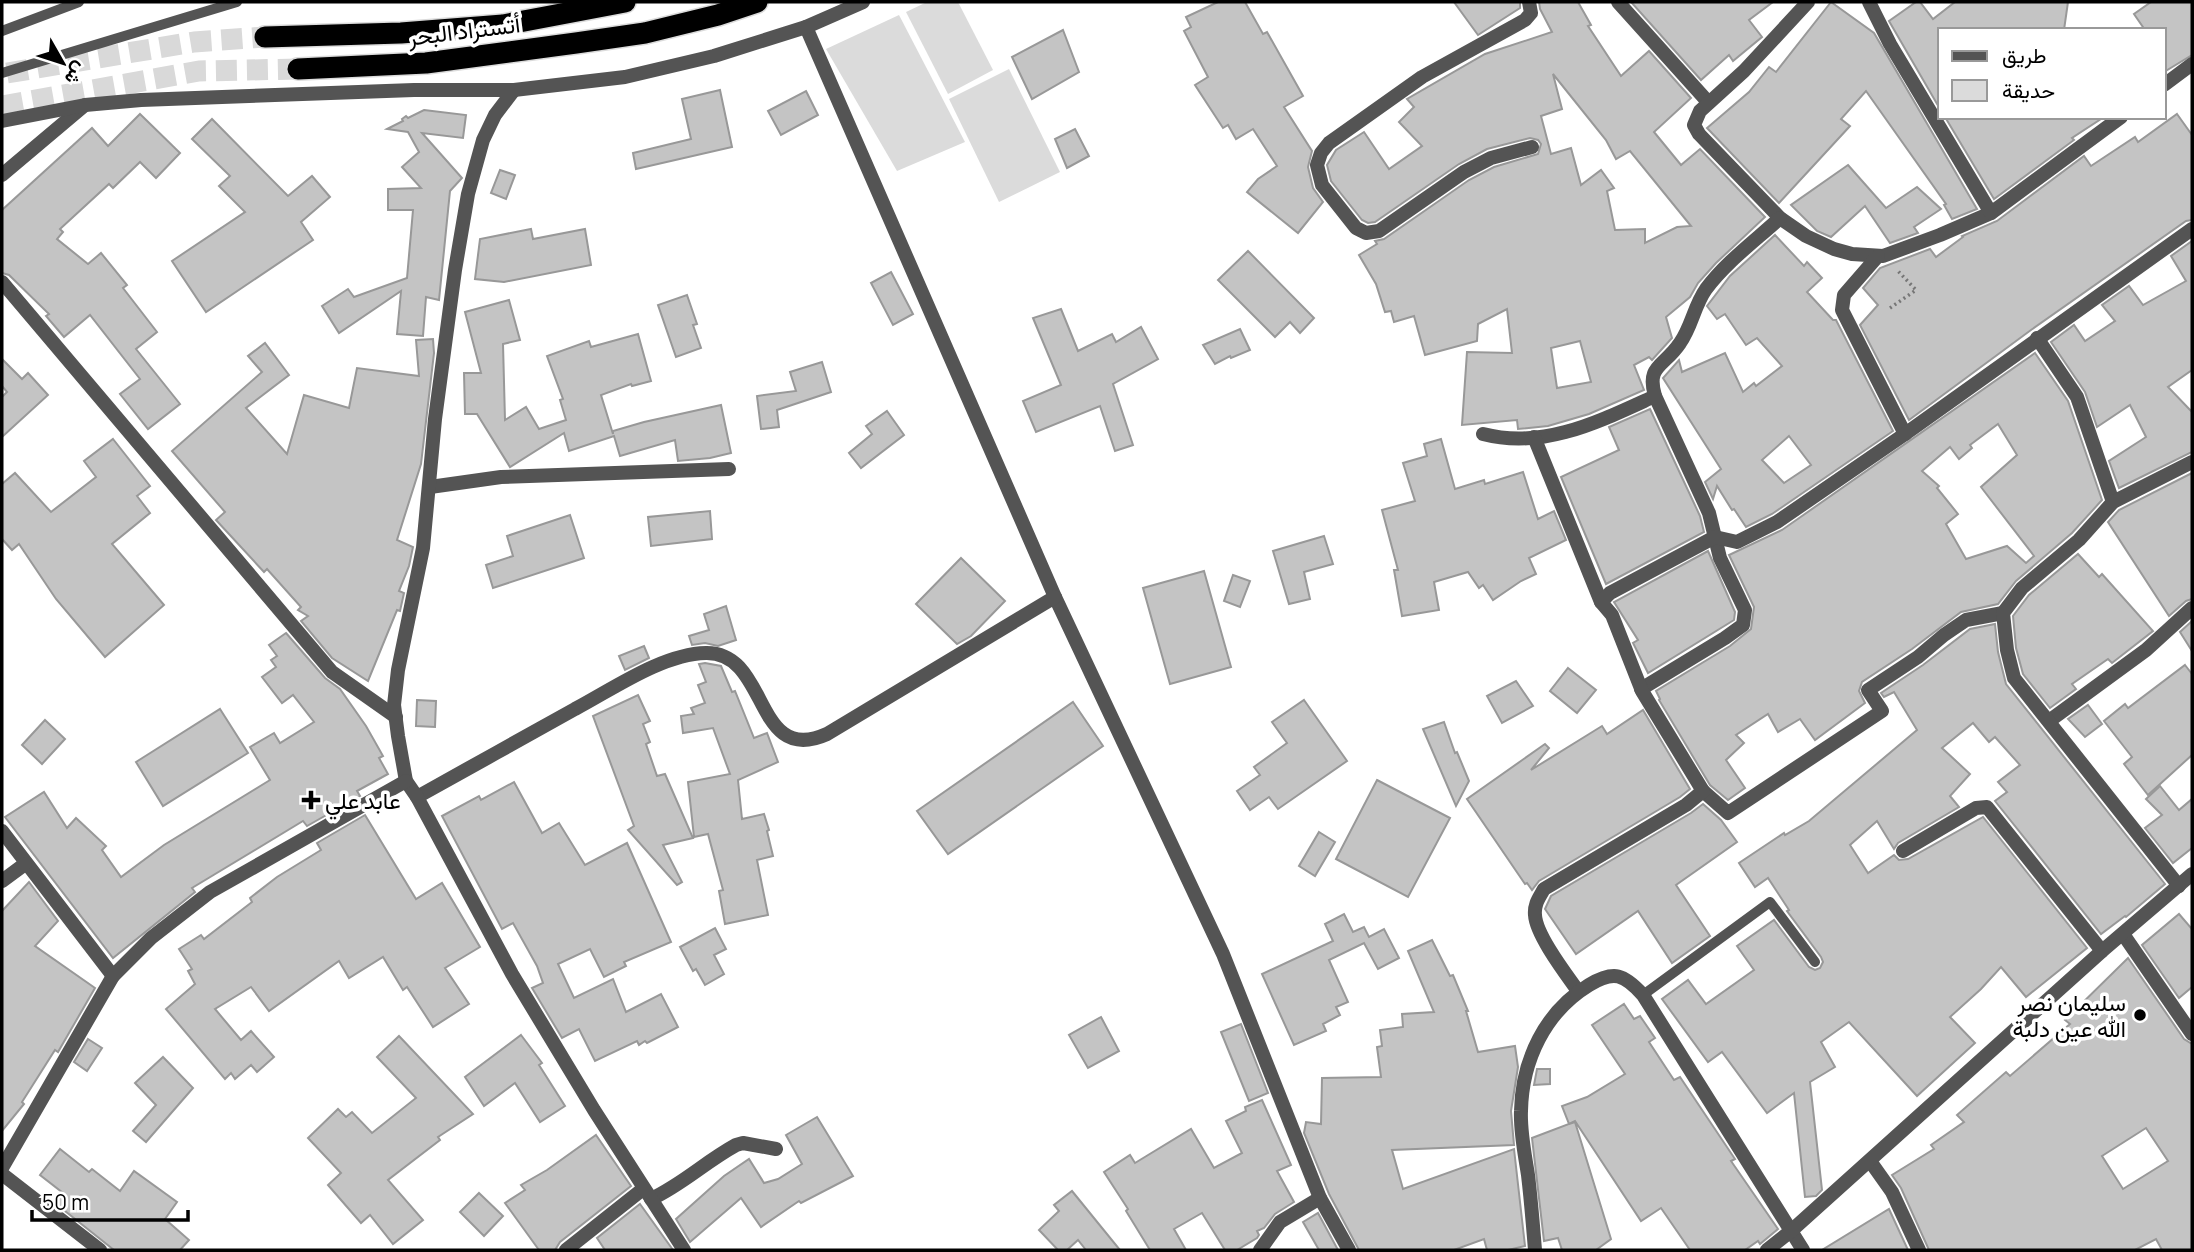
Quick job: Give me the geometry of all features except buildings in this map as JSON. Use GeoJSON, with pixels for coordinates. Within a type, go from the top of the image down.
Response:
{"type":"FeatureCollection","features":[{"type":"Feature","properties":{"kind":"highway","name":"أتستراد البحر"},"geometry":{"type":"LineString","coordinates":[[265,37],[401,33],[503,25],[625,2]]}},
{"type":"Feature","properties":{"kind":"highway","name":"أتستراد البحر"},"geometry":{"type":"LineString","coordinates":[[298,69],[426,63],[645,33],[718,15],[757,2]]}},
{"type":"Feature","properties":{"kind":"street"},"geometry":{"type":"LineString","coordinates":[[2,121],[85,105],[141,100],[373,91],[514,90],[625,77],[714,56],[806,27],[863,2]]}},
{"type":"Feature","properties":{"kind":"street"},"geometry":{"type":"LineString","coordinates":[[1529,2],[1531,13],[1525,20],[1422,77],[1329,143],[1321,153],[1317,165],[1322,185],[1339,210],[1356,228],[1366,233],[1379,231],[1464,172],[1491,158],[1532,148]]}},
{"type":"Feature","properties":{"kind":"street"},"geometry":{"type":"LineString","coordinates":[[1618,2],[1708,102]]}},
{"type":"Feature","properties":{"kind":"street"},"geometry":{"type":"LineString","coordinates":[[1808,2],[1744,71],[1708,102],[1696,117],[1694,125],[1699,134],[1780,218],[1806,236],[1834,249],[1852,254],[1880,256],[1991,213],[2119,119]]}},
{"type":"Feature","properties":{"kind":"street"},"geometry":{"type":"LineString","coordinates":[[1869,2],[1890,44],[1991,213]]}},
{"type":"Feature","properties":{"kind":"street"},"geometry":{"type":"LineString","coordinates":[[806,27],[1055,597],[1223,954],[1320,1198],[1349,1250]]}},
{"type":"Feature","properties":{"kind":"street"},"geometry":{"type":"LineString","coordinates":[[2166,84],[2192,64]]}},
{"type":"Feature","properties":{"kind":"street"},"geometry":{"type":"LineString","coordinates":[[514,90],[495,115],[484,140],[468,194],[439,392],[423,548],[398,670],[394,705],[406,781],[512,974],[684,1250]]}},
{"type":"Feature","properties":{"kind":"street"},"geometry":{"type":"LineString","coordinates":[[2,175],[85,105]]}},
{"type":"Feature","properties":{"kind":"street"},"geometry":{"type":"LineString","coordinates":[[1641,689],[1743,625],[1745,610],[1720,558],[1709,513],[1650,382],[1652,373],[1671,356],[1683,339],[1706,290],[1717,276],[1780,218]]}},
{"type":"Feature","properties":{"kind":"street"},"geometry":{"type":"LineString","coordinates":[[1601,602],[1610,593],[1715,537],[1737,542],[1755,535],[1905,434],[2192,229]]}},
{"type":"Feature","properties":{"kind":"street"},"geometry":{"type":"LineString","coordinates":[[1880,256],[1844,295],[1842,310],[1905,434]]}},
{"type":"Feature","properties":{"kind":"street"},"geometry":{"type":"LineString","coordinates":[[2,282],[332,672],[396,717]]}},
{"type":"Feature","properties":{"kind":"street"},"geometry":{"type":"LineString","coordinates":[[2,307],[14,298]]}},
{"type":"Feature","properties":{"kind":"street"},"geometry":{"type":"LineString","coordinates":[[2037,338],[2077,397],[2113,502]]}},
{"type":"Feature","properties":{"kind":"street"},"geometry":{"type":"LineString","coordinates":[[1483,433],[1503,439],[1581,429],[1655,396]]}},
{"type":"Feature","properties":{"kind":"street"},"geometry":{"type":"LineString","coordinates":[[1534,437],[1601,602],[1612,615],[1641,689],[1703,791],[1728,813],[1882,711],[1868,690],[1918,657],[1966,620],[2003,613],[2022,588],[2079,540],[2113,502],[2192,462]]}},
{"type":"Feature","properties":{"kind":"street"},"geometry":{"type":"LineString","coordinates":[[430,487],[501,477],[729,469]]}},
{"type":"Feature","properties":{"kind":"street"},"geometry":{"type":"LineString","coordinates":[[417,797],[644,672],[688,655],[709,653],[724,656],[739,664],[775,727],[787,737],[812,741],[1055,597]]}},
{"type":"Feature","properties":{"kind":"street"},"geometry":{"type":"LineString","coordinates":[[2049,721],[2146,650],[2192,608]]}},
{"type":"Feature","properties":{"kind":"street"},"geometry":{"type":"LineString","coordinates":[[2003,613],[2007,650],[2014,678],[2179,886]]}},
{"type":"Feature","properties":{"kind":"street"},"geometry":{"type":"LineString","coordinates":[[2,1168],[113,976],[151,938],[210,892],[406,781]]}},
{"type":"Feature","properties":{"kind":"street"},"geometry":{"type":"LineString","coordinates":[[1578,991],[1554,957],[1536,923],[1536,902],[1544,889],[1686,805],[1703,791]]}},
{"type":"Feature","properties":{"kind":"street"},"geometry":{"type":"LineString","coordinates":[[1902,851],[1976,808],[1987,807],[2102,951]]}},
{"type":"Feature","properties":{"kind":"street"},"geometry":{"type":"LineString","coordinates":[[2,831],[113,976]]}},
{"type":"Feature","properties":{"kind":"street"},"geometry":{"type":"LineString","coordinates":[[2,881],[25,864]]}},
{"type":"Feature","properties":{"kind":"street"},"geometry":{"type":"LineString","coordinates":[[1767,1250],[2192,874]]}},
{"type":"Feature","properties":{"kind":"street"},"geometry":{"type":"LineString","coordinates":[[2123,934],[2192,1034]]}},
{"type":"Feature","properties":{"kind":"street"},"geometry":{"type":"LineString","coordinates":[[1535,1250],[1520,1113],[1525,1072],[1537,1040],[1562,1004],[1605,975],[1620,976],[1633,983],[1643,995],[1803,1250]]}},
{"type":"Feature","properties":{"kind":"street"},"geometry":{"type":"LineString","coordinates":[[566,1250],[647,1194],[679,1185],[736,1144],[776,1149]]}},
{"type":"Feature","properties":{"kind":"street"},"geometry":{"type":"LineString","coordinates":[[1870,1161],[1892,1192],[1919,1250]]}},
{"type":"Feature","properties":{"kind":"street"},"geometry":{"type":"LineString","coordinates":[[2,1174],[100,1250]]}},
{"type":"Feature","properties":{"kind":"street"},"geometry":{"type":"LineString","coordinates":[[1260,1250],[1280,1222],[1320,1198]]}},
{"type":"Feature","properties":{"kind":"lane"},"geometry":{"type":"LineString","coordinates":[[2,31],[79,2]]}},
{"type":"Feature","properties":{"kind":"lane"},"geometry":{"type":"LineString","coordinates":[[2,74],[237,2]]}},
{"type":"Feature","properties":{"kind":"lane"},"geometry":{"type":"LineString","coordinates":[[1643,995],[1770,902],[1815,962]]}},
{"type":"Feature","properties":{"kind":"path"},"geometry":{"type":"LineString","coordinates":[[1880,256],[1916,290],[1890,308]]}},
{"type":"Feature","properties":{"kind":"green space"},"geometry":{"type":"Polygon","coordinates":[[[927,2],[958,2],[993,70],[948,94],[906,12],[927,2]]]}},
{"type":"Feature","properties":{"kind":"green space"},"geometry":{"type":"Polygon","coordinates":[[[899,15],[965,142],[897,171],[826,49],[899,15]]]}},
{"type":"Feature","properties":{"kind":"green space"},"geometry":{"type":"Polygon","coordinates":[[[1009,69],[1060,172],[999,202],[949,99],[1009,69]]]}},
{"type":"Feature","properties":{"kind":"tunnel"},"geometry":{"type":"LineString","coordinates":[[7,73],[194,42],[265,37]]}},
{"type":"Feature","properties":{"kind":"tunnel"},"geometry":{"type":"LineString","coordinates":[[2,106],[199,71],[298,69]]}},
{"type":"Feature","properties":{"kind":"place","name":"عابد علي"},"geometry":{"type":"Point","coordinates":[311,800]}},
{"type":"Feature","properties":{"kind":"place","name":"سليمان نصر الله عين دلبة"},"geometry":{"type":"Point","coordinates":[2140,1015]}}]}
